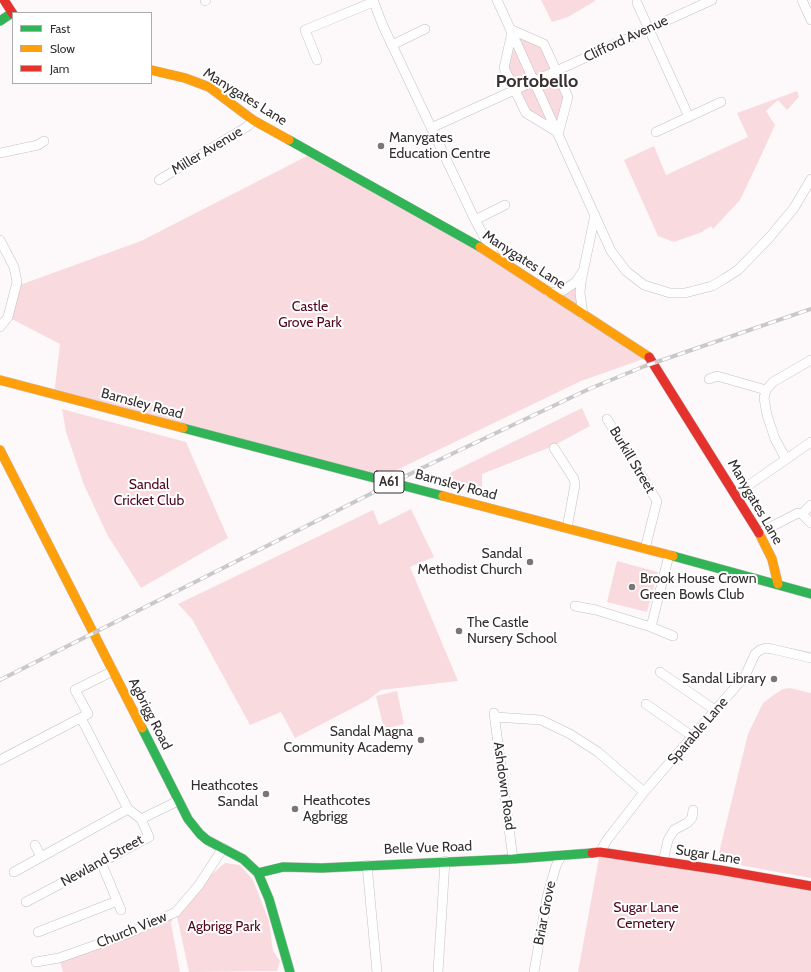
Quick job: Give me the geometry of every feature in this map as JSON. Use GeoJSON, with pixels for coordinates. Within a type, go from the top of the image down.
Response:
{"type":"FeatureCollection","features":[{"type":"Feature","properties":{"kind":"main road"},"geometry":{"type":"LineString","coordinates":[[4,0],[12,12]]}},
{"type":"Feature","properties":{"kind":"main road"},"geometry":{"type":"LineString","coordinates":[[0,21],[12,15]]}},
{"type":"Feature","properties":{"kind":"main road","name":"Manygates Lane"},"geometry":{"type":"LineString","coordinates":[[152,70],[185,78],[209,88],[253,120],[494,255],[584,316],[649,357],[736,494],[772,559],[778,584]]}},
{"type":"Feature","properties":{"kind":"main road","name":"Barnsley Road"},"geometry":{"type":"LineString","coordinates":[[0,380],[670,555],[811,594]]}},
{"type":"Feature","properties":{"kind":"main road","name":"Agbrigg Road"},"geometry":{"type":"LineString","coordinates":[[1,452],[178,801],[200,834],[215,845],[243,859],[258,873],[269,899],[290,972]]}},
{"type":"Feature","properties":{"kind":"main road","name":"Belle Vue Road"},"geometry":{"type":"LineString","coordinates":[[258,873],[284,867],[322,868],[366,864],[513,859],[600,852]]}},
{"type":"Feature","properties":{"kind":"main road","name":"Sugar Lane"},"geometry":{"type":"LineString","coordinates":[[600,852],[720,870],[811,886]]}},
{"type":"Feature","properties":{"kind":"street"},"geometry":{"type":"LineString","coordinates":[[497,0],[614,256],[635,280],[657,290],[670,293],[685,293],[712,286],[738,270],[755,255],[784,221],[811,179]]}},
{"type":"Feature","properties":{"kind":"street","name":"Clifford Avenue"},"geometry":{"type":"LineString","coordinates":[[431,128],[712,0]]}},
{"type":"Feature","properties":{"kind":"street"},"geometry":{"type":"LineString","coordinates":[[802,0],[811,20]]}},
{"type":"Feature","properties":{"kind":"street"},"geometry":{"type":"LineString","coordinates":[[317,60],[305,30],[373,1],[431,128],[475,220],[494,255]]}},
{"type":"Feature","properties":{"kind":"street"},"geometry":{"type":"LineString","coordinates":[[637,3],[689,117]]}},
{"type":"Feature","properties":{"kind":"street"},"geometry":{"type":"LineString","coordinates":[[392,45],[425,29]]}},
{"type":"Feature","properties":{"kind":"street"},"geometry":{"type":"LineString","coordinates":[[511,30],[544,44],[568,97],[558,133]]}},
{"type":"Feature","properties":{"kind":"street"},"geometry":{"type":"LineString","coordinates":[[511,30],[504,68],[514,90],[526,113],[558,133]]}},
{"type":"Feature","properties":{"kind":"street"},"geometry":{"type":"LineString","coordinates":[[656,132],[721,102]]}},
{"type":"Feature","properties":{"kind":"street","name":"Miller Avenue"},"geometry":{"type":"LineString","coordinates":[[159,180],[248,126],[253,120]]}},
{"type":"Feature","properties":{"kind":"street"},"geometry":{"type":"LineString","coordinates":[[0,153],[38,145],[44,141]]}},
{"type":"Feature","properties":{"kind":"street"},"geometry":{"type":"LineString","coordinates":[[475,220],[506,205]]}},
{"type":"Feature","properties":{"kind":"street"},"geometry":{"type":"LineString","coordinates":[[584,316],[580,293],[583,271],[595,215]]}},
{"type":"Feature","properties":{"kind":"street"},"geometry":{"type":"LineString","coordinates":[[0,240],[14,267],[18,282],[8,317],[0,327]]}},
{"type":"Feature","properties":{"kind":"street"},"geometry":{"type":"LineString","coordinates":[[548,292],[557,293],[570,287],[576,282],[583,271]]}},
{"type":"Feature","properties":{"kind":"street"},"geometry":{"type":"LineString","coordinates":[[786,459],[775,439],[767,415],[764,398],[766,390],[773,382],[811,360]]}},
{"type":"Feature","properties":{"kind":"street"},"geometry":{"type":"LineString","coordinates":[[709,379],[717,376],[766,390]]}},
{"type":"Feature","properties":{"kind":"street","name":"Burkill Street"},"geometry":{"type":"LineString","coordinates":[[607,419],[657,501],[645,549]]}},
{"type":"Feature","properties":{"kind":"street"},"geometry":{"type":"LineString","coordinates":[[736,494],[811,442]]}},
{"type":"Feature","properties":{"kind":"street"},"geometry":{"type":"LineString","coordinates":[[554,448],[574,479],[575,484],[567,528]]}},
{"type":"Feature","properties":{"kind":"street"},"geometry":{"type":"LineString","coordinates":[[758,533],[794,514],[802,514],[811,505]]}},
{"type":"Feature","properties":{"kind":"street"},"geometry":{"type":"LineString","coordinates":[[802,514],[811,523]]}},
{"type":"Feature","properties":{"kind":"street"},"geometry":{"type":"LineString","coordinates":[[651,626],[670,555]]}},
{"type":"Feature","properties":{"kind":"street"},"geometry":{"type":"LineString","coordinates":[[575,606],[596,610],[651,626],[673,636]]}},
{"type":"Feature","properties":{"kind":"street","name":"Sparable Lane"},"geometry":{"type":"LineString","coordinates":[[600,852],[607,840],[644,792],[745,676],[755,654],[766,648],[811,658]]}},
{"type":"Feature","properties":{"kind":"street"},"geometry":{"type":"LineString","coordinates":[[0,760],[88,714],[75,690],[113,671]]}},
{"type":"Feature","properties":{"kind":"street"},"geometry":{"type":"LineString","coordinates":[[660,672],[715,710]]}},
{"type":"Feature","properties":{"kind":"street"},"geometry":{"type":"LineString","coordinates":[[646,704],[692,736]]}},
{"type":"Feature","properties":{"kind":"street","name":"Ashdown Road"},"geometry":{"type":"LineString","coordinates":[[513,859],[494,715],[541,720],[570,734],[598,752],[644,792]]}},
{"type":"Feature","properties":{"kind":"street"},"geometry":{"type":"LineString","coordinates":[[81,718],[128,809],[141,819]]}},
{"type":"Feature","properties":{"kind":"street","name":"Newland Street"},"geometry":{"type":"LineString","coordinates":[[26,902],[149,837],[141,819],[178,801]]}},
{"type":"Feature","properties":{"kind":"street"},"geometry":{"type":"LineString","coordinates":[[14,872],[128,809]]}},
{"type":"Feature","properties":{"kind":"street"},"geometry":{"type":"LineString","coordinates":[[663,862],[668,840],[674,830],[687,823],[692,818],[693,810]]}},
{"type":"Feature","properties":{"kind":"street"},"geometry":{"type":"LineString","coordinates":[[35,845],[41,857]]}},
{"type":"Feature","properties":{"kind":"street","name":"Church View"},"geometry":{"type":"LineString","coordinates":[[36,962],[59,958],[127,934],[176,912],[199,885],[223,848]]}},
{"type":"Feature","properties":{"kind":"street","name":"Briar Grove"},"geometry":{"type":"LineString","coordinates":[[534,972],[547,897],[556,866],[562,856]]}},
{"type":"Feature","properties":{"kind":"street"},"geometry":{"type":"LineString","coordinates":[[438,972],[445,861]]}},
{"type":"Feature","properties":{"kind":"street"},"geometry":{"type":"LineString","coordinates":[[101,862],[121,910]]}},
{"type":"Feature","properties":{"kind":"street"},"geometry":{"type":"LineString","coordinates":[[366,864],[377,972]]}},
{"type":"Feature","properties":{"kind":"street"},"geometry":{"type":"LineString","coordinates":[[38,932],[117,900]]}},
{"type":"Feature","properties":{"kind":"green space"},"geometry":{"type":"Polygon","coordinates":[[[541,0],[595,1],[568,17],[552,22],[541,0]]]}},
{"type":"Feature","properties":{"kind":"green space"},"geometry":{"type":"Polygon","coordinates":[[[512,32],[544,44],[568,97],[558,135],[526,113],[504,68],[512,32]]]}},
{"type":"Feature","properties":{"kind":"green space"},"geometry":{"type":"Polygon","coordinates":[[[797,91],[799,97],[787,110],[778,100],[766,111],[775,125],[740,200],[713,229],[711,226],[702,232],[674,242],[658,236],[624,160],[654,146],[666,175],[748,137],[737,113],[797,91]]]}},
{"type":"Feature","properties":{"kind":"green space","name":"Castle Grove Park"},"geometry":{"type":"Polygon","coordinates":[[[311,154],[548,292],[576,282],[581,309],[649,357],[581,381],[378,479],[54,395],[60,344],[8,317],[17,286],[141,241],[311,154]]]}},
{"type":"Feature","properties":{"kind":"green space"},"geometry":{"type":"Polygon","coordinates":[[[582,408],[590,426],[553,446],[482,474],[482,494],[456,486],[450,473],[582,408]]]}},
{"type":"Feature","properties":{"kind":"green space","name":"Sandal Cricket Club"},"geometry":{"type":"Polygon","coordinates":[[[62,409],[186,442],[228,538],[141,588],[108,536],[84,485],[66,432],[62,409]]]}},
{"type":"Feature","properties":{"kind":"green space"},"geometry":{"type":"Polygon","coordinates":[[[411,509],[434,557],[410,567],[458,681],[381,690],[368,700],[295,738],[281,712],[250,725],[192,619],[178,604],[373,510],[379,525],[411,509]]]}},
{"type":"Feature","properties":{"kind":"green space","name":"Brook House Crown Green Bowls Club"},"geometry":{"type":"Polygon","coordinates":[[[617,561],[658,572],[647,612],[607,602],[617,561]]]}},
{"type":"Feature","properties":{"kind":"green space"},"geometry":{"type":"Polygon","coordinates":[[[790,688],[811,693],[811,878],[717,861],[748,734],[763,703],[783,689],[790,688]]]}},
{"type":"Feature","properties":{"kind":"green space"},"geometry":{"type":"Polygon","coordinates":[[[397,691],[404,724],[384,729],[376,696],[397,691]]]}},
{"type":"Feature","properties":{"kind":"green space","name":"Sugar Lane Cemetery"},"geometry":{"type":"Polygon","coordinates":[[[600,852],[811,886],[811,972],[578,972],[600,852]]]}},
{"type":"Feature","properties":{"kind":"green space","name":"Agbrigg Park"},"geometry":{"type":"Polygon","coordinates":[[[225,863],[240,865],[253,880],[269,921],[273,951],[280,961],[277,971],[189,972],[176,912],[199,885],[225,863]]]}},
{"type":"Feature","properties":{"kind":"green space"},"geometry":{"type":"Polygon","coordinates":[[[176,912],[171,923],[180,972],[63,972],[59,958],[176,912]]]}},
{"type":"Feature","properties":{"kind":"railway"},"geometry":{"type":"LineString","coordinates":[[0,680],[422,468],[589,389],[645,366],[811,309]]}},
{"type":"Feature","properties":{"kind":"traffic: fast"},"geometry":{"type":"LineString","coordinates":[[0,21],[12,13]]}},
{"type":"Feature","properties":{"kind":"traffic: fast"},"geometry":{"type":"LineString","coordinates":[[289,140],[480,247]]}},
{"type":"Feature","properties":{"kind":"traffic: fast"},"geometry":{"type":"LineString","coordinates":[[183,428],[443,496]]}},
{"type":"Feature","properties":{"kind":"traffic: fast"},"geometry":{"type":"LineString","coordinates":[[673,556],[811,594]]}},
{"type":"Feature","properties":{"kind":"traffic: fast"},"geometry":{"type":"LineString","coordinates":[[142,728],[188,819],[207,840],[243,859],[258,873],[269,899],[290,972]]}},
{"type":"Feature","properties":{"kind":"traffic: fast"},"geometry":{"type":"LineString","coordinates":[[258,873],[283,867],[322,868],[513,859],[592,853]]}},
{"type":"Feature","properties":{"kind":"traffic: slow"},"geometry":{"type":"LineString","coordinates":[[152,70],[185,78],[209,87],[253,120],[289,140]]}},
{"type":"Feature","properties":{"kind":"traffic: slow"},"geometry":{"type":"LineString","coordinates":[[480,247],[649,357]]}},
{"type":"Feature","properties":{"kind":"traffic: slow"},"geometry":{"type":"LineString","coordinates":[[0,380],[183,428]]}},
{"type":"Feature","properties":{"kind":"traffic: slow"},"geometry":{"type":"LineString","coordinates":[[0,450],[142,728]]}},
{"type":"Feature","properties":{"kind":"traffic: slow"},"geometry":{"type":"LineString","coordinates":[[443,496],[673,556]]}},
{"type":"Feature","properties":{"kind":"traffic: slow"},"geometry":{"type":"LineString","coordinates":[[759,533],[772,559],[778,584]]}},
{"type":"Feature","properties":{"kind":"traffic: jam"},"geometry":{"type":"LineString","coordinates":[[4,0],[12,12]]}},
{"type":"Feature","properties":{"kind":"traffic: jam"},"geometry":{"type":"LineString","coordinates":[[649,357],[759,533]]}},
{"type":"Feature","properties":{"kind":"traffic: jam"},"geometry":{"type":"LineString","coordinates":[[592,853],[600,852],[720,870],[811,886]]}},
{"type":"Feature","properties":{"kind":"place","name":"Manygates Education Centre"},"geometry":{"type":"Point","coordinates":[381,146]}},
{"type":"Feature","properties":{"kind":"place","name":"Sandal Methodist Church"},"geometry":{"type":"Point","coordinates":[530,562]}},
{"type":"Feature","properties":{"kind":"place","name":"Brook House Crown Green Bowls Club"},"geometry":{"type":"Point","coordinates":[632,587]}},
{"type":"Feature","properties":{"kind":"place","name":"The Castle Nursery School"},"geometry":{"type":"Point","coordinates":[459,631]}},
{"type":"Feature","properties":{"kind":"place","name":"Sandal Library"},"geometry":{"type":"Point","coordinates":[774,679]}},
{"type":"Feature","properties":{"kind":"place","name":"Sandal Magna Community Academy"},"geometry":{"type":"Point","coordinates":[421,740]}},
{"type":"Feature","properties":{"kind":"place","name":"Heathcotes Sandal"},"geometry":{"type":"Point","coordinates":[266,794]}},
{"type":"Feature","properties":{"kind":"place","name":"Heathcotes Agbrigg"},"geometry":{"type":"Point","coordinates":[295,809]}},
{"type":"Feature","properties":{"kind":"district","name":"Portobello"},"geometry":{"type":"Point","coordinates":[537,82]}}]}
